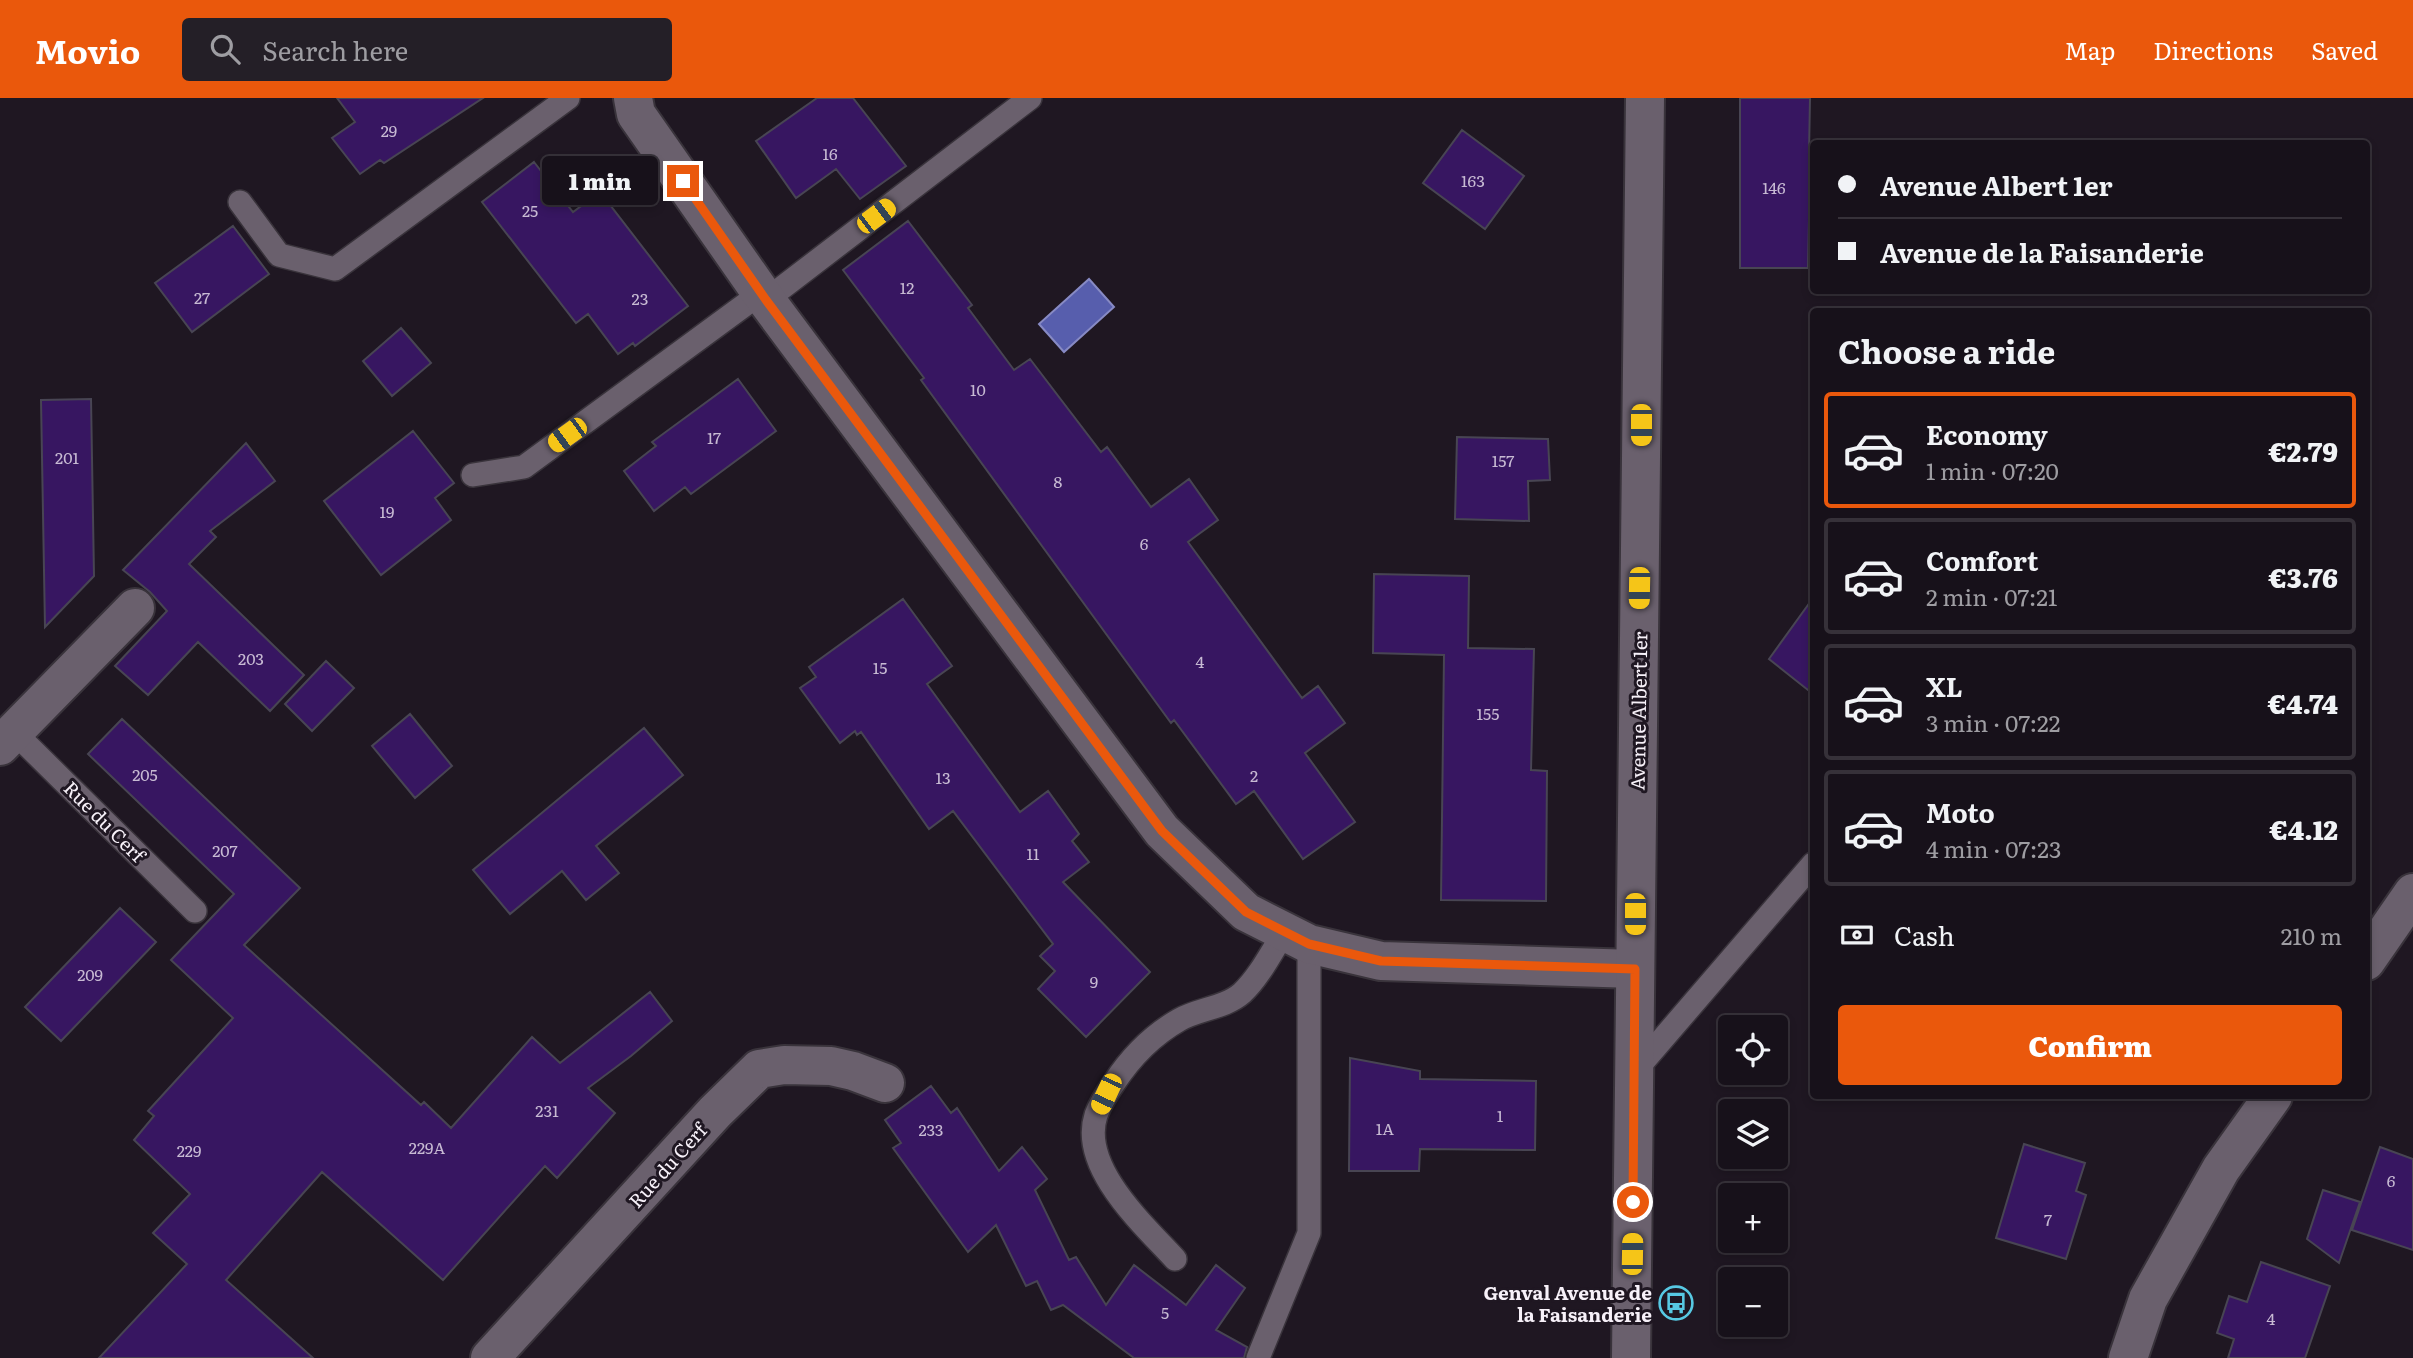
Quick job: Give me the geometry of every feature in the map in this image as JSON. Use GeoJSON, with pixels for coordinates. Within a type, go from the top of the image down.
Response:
{"type":"FeatureCollection","features":[{"type":"Feature","properties":{"kind":"street"},"geometry":{"type":"LineString","coordinates":[[601,98],[634,106],[763,296],[1162,831],[1246,912],[1297,938],[1381,961],[1635,969]]}},
{"type":"Feature","properties":{"kind":"street","name":"Avenue Albert 1er"},"geometry":{"type":"LineString","coordinates":[[1631,1358],[1645,98]]}},
{"type":"Feature","properties":{"kind":"street","name":"Rue du Cerf"},"geometry":{"type":"LineString","coordinates":[[7,739],[135,608]]}},
{"type":"Feature","properties":{"kind":"street"},"geometry":{"type":"LineString","coordinates":[[2370,955],[2413,893]]}},
{"type":"Feature","properties":{"kind":"street","name":"Rue du Cerf"},"geometry":{"type":"LineString","coordinates":[[491,1358],[705,1122],[759,1069],[784,1065],[831,1066],[885,1083]]}},
{"type":"Feature","properties":{"kind":"street"},"geometry":{"type":"LineString","coordinates":[[2128,1358],[2148,1299],[2221,1169],[2271,1099]]}},
{"type":"Feature","properties":{"kind":"lane"},"geometry":{"type":"LineString","coordinates":[[240,202],[279,255],[335,270],[568,98]]}},
{"type":"Feature","properties":{"kind":"lane"},"geometry":{"type":"LineString","coordinates":[[473,475],[524,467],[763,296],[1030,98]]}},
{"type":"Feature","properties":{"kind":"lane","name":"Rue du Cerf"},"geometry":{"type":"LineString","coordinates":[[7,739],[195,911]]}},
{"type":"Feature","properties":{"kind":"lane"},"geometry":{"type":"LineString","coordinates":[[1634,1071],[1810,867]]}},
{"type":"Feature","properties":{"kind":"lane"},"geometry":{"type":"LineString","coordinates":[[1175,1259],[1108,1181],[1098,1159],[1093,1137],[1095,1117],[1106,1094],[1130,1058],[1180,1019],[1241,994],[1255,977],[1297,938]]}},
{"type":"Feature","properties":{"kind":"lane"},"geometry":{"type":"LineString","coordinates":[[1258,1358],[1309,1233],[1297,938]]}},
{"type":"Feature","properties":{"kind":"water"},"geometry":{"type":"Polygon","coordinates":[[[1089,279],[1114,307],[1064,352],[1039,324],[1089,279]]]}},
{"type":"Feature","properties":{"kind":"building"},"geometry":{"type":"Polygon","coordinates":[[[337,98],[483,98],[384,163],[380,160],[360,174],[332,138],[355,122],[337,98]]]}},
{"type":"Feature","properties":{"kind":"building"},"geometry":{"type":"Polygon","coordinates":[[[817,98],[853,98],[906,166],[860,199],[836,169],[796,198],[756,141],[817,98]]]}},
{"type":"Feature","properties":{"kind":"building"},"geometry":{"type":"Polygon","coordinates":[[[1740,98],[1810,98],[1808,268],[1740,268],[1740,98]]]}},
{"type":"Feature","properties":{"kind":"building"},"geometry":{"type":"Polygon","coordinates":[[[1462,130],[1524,176],[1485,229],[1423,183],[1462,130]]]}},
{"type":"Feature","properties":{"kind":"building"},"geometry":{"type":"Polygon","coordinates":[[[534,162],[573,212],[600,192],[688,306],[635,346],[633,343],[618,354],[588,314],[576,323],[482,202],[534,162]]]}},
{"type":"Feature","properties":{"kind":"building"},"geometry":{"type":"Polygon","coordinates":[[[908,221],[972,305],[968,308],[1014,370],[1030,359],[1101,452],[1107,447],[1151,507],[1189,479],[1218,520],[1188,542],[1302,698],[1318,686],[1345,723],[1305,753],[1355,822],[1303,859],[1254,791],[1236,804],[1174,720],[1171,723],[921,380],[924,378],[843,270],[908,221]]]}},
{"type":"Feature","properties":{"kind":"building"},"geometry":{"type":"Polygon","coordinates":[[[233,226],[269,274],[192,332],[155,283],[233,226]]]}},
{"type":"Feature","properties":{"kind":"building"},"geometry":{"type":"Polygon","coordinates":[[[401,328],[431,363],[392,396],[363,361],[401,328]]]}},
{"type":"Feature","properties":{"kind":"building"},"geometry":{"type":"Polygon","coordinates":[[[738,379],[776,431],[691,494],[685,487],[654,511],[624,471],[656,446],[652,442],[738,379]]]}},
{"type":"Feature","properties":{"kind":"building"},"geometry":{"type":"Polygon","coordinates":[[[91,399],[94,576],[45,627],[41,400],[91,399]]]}},
{"type":"Feature","properties":{"kind":"building"},"geometry":{"type":"Polygon","coordinates":[[[413,431],[454,483],[435,498],[451,520],[381,575],[324,501],[413,431]]]}},
{"type":"Feature","properties":{"kind":"building"},"geometry":{"type":"Polygon","coordinates":[[[1457,437],[1548,439],[1550,480],[1528,481],[1529,521],[1455,519],[1457,437]]]}},
{"type":"Feature","properties":{"kind":"building"},"geometry":{"type":"Polygon","coordinates":[[[246,443],[275,481],[210,531],[216,537],[189,564],[304,675],[270,711],[198,642],[148,695],[115,666],[167,611],[150,592],[123,570],[246,443]]]}},
{"type":"Feature","properties":{"kind":"building"},"geometry":{"type":"Polygon","coordinates":[[[1374,574],[1469,576],[1468,648],[1534,649],[1531,770],[1547,771],[1546,901],[1441,900],[1444,655],[1373,653],[1374,574]]]}},
{"type":"Feature","properties":{"kind":"building"},"geometry":{"type":"Polygon","coordinates":[[[903,599],[952,666],[927,684],[1020,812],[1048,791],[1079,834],[1072,841],[1089,862],[1063,882],[1150,972],[1086,1037],[1038,989],[1055,971],[1040,956],[1053,944],[953,811],[929,829],[861,732],[857,735],[855,731],[840,743],[800,688],[816,677],[809,667],[903,599]]]}},
{"type":"Feature","properties":{"kind":"building"},"geometry":{"type":"Polygon","coordinates":[[[1810,602],[1810,692],[1769,659],[1810,602]]]}},
{"type":"Feature","properties":{"kind":"building"},"geometry":{"type":"Polygon","coordinates":[[[326,661],[354,688],[312,731],[285,704],[326,661]]]}},
{"type":"Feature","properties":{"kind":"building"},"geometry":{"type":"Polygon","coordinates":[[[410,714],[452,766],[415,798],[372,746],[410,714]]]}},
{"type":"Feature","properties":{"kind":"building"},"geometry":{"type":"Polygon","coordinates":[[[122,719],[300,888],[244,945],[421,1105],[424,1102],[451,1128],[532,1037],[560,1063],[650,992],[672,1021],[588,1088],[615,1113],[557,1178],[545,1166],[443,1280],[322,1172],[226,1280],[313,1358],[99,1358],[187,1264],[153,1233],[190,1194],[134,1140],[154,1116],[148,1111],[233,1018],[171,960],[234,894],[88,754],[122,719]]]}},
{"type":"Feature","properties":{"kind":"building"},"geometry":{"type":"Polygon","coordinates":[[[644,728],[683,775],[596,846],[619,873],[586,900],[562,871],[510,914],[473,870],[644,728]]]}},
{"type":"Feature","properties":{"kind":"building"},"geometry":{"type":"Polygon","coordinates":[[[120,908],[156,942],[61,1041],[25,1007],[120,908]]]}},
{"type":"Feature","properties":{"kind":"building"},"geometry":{"type":"Polygon","coordinates":[[[1350,1058],[1420,1071],[1420,1079],[1536,1081],[1535,1150],[1420,1149],[1419,1171],[1349,1171],[1350,1058]]]}},
{"type":"Feature","properties":{"kind":"building"},"geometry":{"type":"Polygon","coordinates":[[[931,1086],[951,1113],[957,1108],[999,1171],[1022,1147],[1047,1179],[1035,1190],[1069,1260],[1076,1257],[1106,1305],[1134,1265],[1186,1305],[1216,1265],[1245,1288],[1216,1330],[1247,1347],[1244,1358],[1134,1358],[1063,1305],[1051,1310],[1037,1281],[1026,1286],[996,1225],[968,1252],[893,1148],[901,1143],[885,1120],[931,1086]]]}},
{"type":"Feature","properties":{"kind":"building"},"geometry":{"type":"Polygon","coordinates":[[[2024,1144],[2085,1163],[2076,1191],[2086,1195],[2066,1259],[1996,1238],[2024,1144]]]}},
{"type":"Feature","properties":{"kind":"building"},"geometry":{"type":"Polygon","coordinates":[[[2380,1147],[2413,1159],[2413,1250],[2352,1230],[2380,1147]]]}},
{"type":"Feature","properties":{"kind":"building"},"geometry":{"type":"Polygon","coordinates":[[[2323,1190],[2360,1202],[2339,1263],[2307,1239],[2323,1190]]]}},
{"type":"Feature","properties":{"kind":"building"},"geometry":{"type":"Polygon","coordinates":[[[2261,1262],[2330,1286],[2305,1358],[2228,1358],[2234,1339],[2217,1333],[2229,1296],[2247,1302],[2261,1262]]]}},
{"type":"Feature","properties":{"kind":"place","name":"Genval Avenue de la Faisanderie"},"geometry":{"type":"Point","coordinates":[1676,1303]}},
{"type":"Feature","properties":{"kind":"route"},"geometry":{"type":"LineString","coordinates":[[683,181],[766,300],[1162,831],[1246,912],[1309,944],[1381,961],[1635,969],[1633,1202]]}}]}
